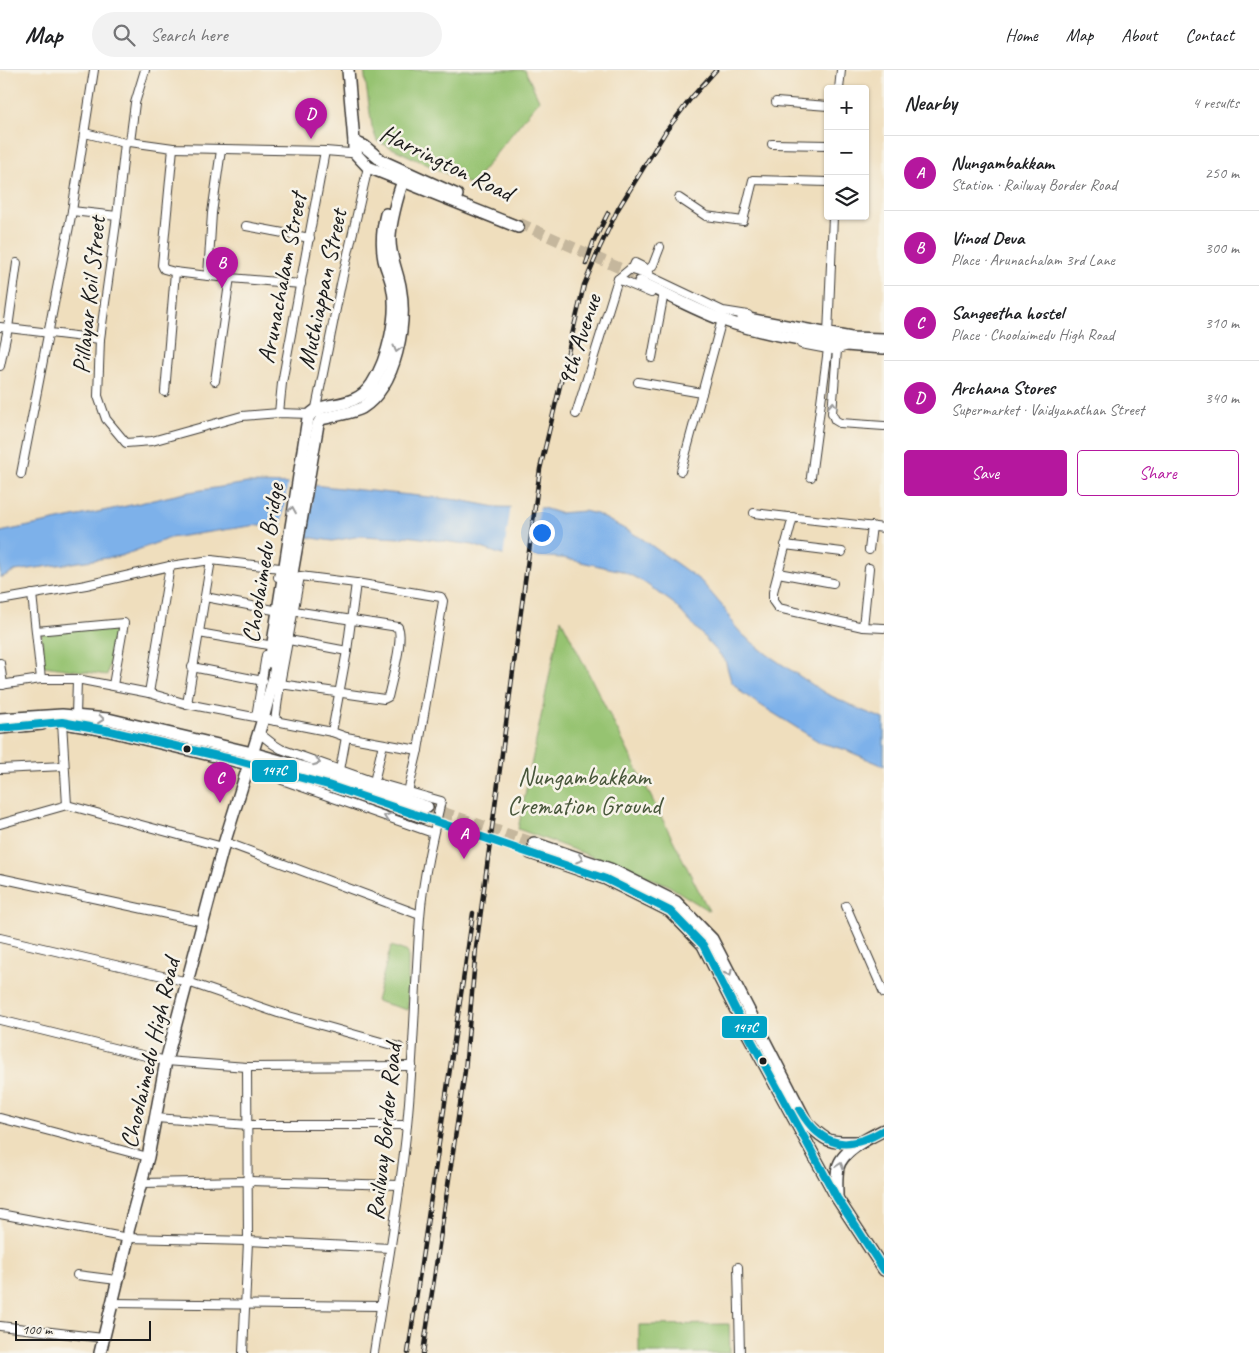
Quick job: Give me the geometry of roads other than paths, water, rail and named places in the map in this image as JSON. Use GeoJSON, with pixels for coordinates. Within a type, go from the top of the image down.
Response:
{"type":"FeatureCollection","features":[{"type":"Feature","properties":{"kind":"street"},"geometry":{"type":"LineString","coordinates":[[21,474],[72,211],[94,70]]}},
{"type":"Feature","properties":{"kind":"street","name":"Pillayar Koil Street"},"geometry":{"type":"LineString","coordinates":[[145,70],[135,103],[127,142],[100,339],[98,396],[106,419],[126,443],[152,441],[242,416],[279,413]]}},
{"type":"Feature","properties":{"kind":"street","name":"Harrington Road"},"geometry":{"type":"LineString","coordinates":[[348,70],[357,147],[368,167],[519,225],[382,161],[357,147]]}},
{"type":"Feature","properties":{"kind":"street"},"geometry":{"type":"LineString","coordinates":[[839,85],[841,70]]}},
{"type":"Feature","properties":{"kind":"street"},"geometry":{"type":"LineString","coordinates":[[776,102],[824,106]]}},
{"type":"Feature","properties":{"kind":"street"},"geometry":{"type":"LineString","coordinates":[[85,133],[127,142],[174,148],[325,150],[350,153],[357,147]]}},
{"type":"Feature","properties":{"kind":"street"},"geometry":{"type":"LineString","coordinates":[[772,144],[824,145]]}},
{"type":"Feature","properties":{"kind":"street"},"geometry":{"type":"LineString","coordinates":[[174,148],[162,265],[164,269],[208,276],[301,284]]}},
{"type":"Feature","properties":{"kind":"street"},"geometry":{"type":"LineString","coordinates":[[208,276],[212,213],[221,150]]}},
{"type":"Feature","properties":{"kind":"street","name":"Arunachalam Street"},"geometry":{"type":"LineString","coordinates":[[279,413],[282,383],[325,150]]}},
{"type":"Feature","properties":{"kind":"street","name":"Muthiappan Street"},"geometry":{"type":"LineString","coordinates":[[316,414],[368,167]]}},
{"type":"Feature","properties":{"kind":"street"},"geometry":{"type":"LineString","coordinates":[[279,413],[316,414],[361,408],[376,394],[390,372],[399,346],[403,307],[390,241],[390,231],[400,180]]}},
{"type":"Feature","properties":{"kind":"street"},"geometry":{"type":"LineString","coordinates":[[679,198],[706,216],[740,222],[744,219],[753,180],[824,182]]}},
{"type":"Feature","properties":{"kind":"street"},"geometry":{"type":"LineString","coordinates":[[72,211],[117,216]]}},
{"type":"Feature","properties":{"kind":"street"},"geometry":{"type":"LineString","coordinates":[[833,220],[835,341],[832,412],[835,420],[840,424],[884,426]]}},
{"type":"Feature","properties":{"kind":"street"},"geometry":{"type":"LineString","coordinates":[[246,226],[310,238]]}},
{"type":"Feature","properties":{"kind":"street"},"geometry":{"type":"LineString","coordinates":[[644,276],[656,259],[660,247]]}},
{"type":"Feature","properties":{"kind":"street"},"geometry":{"type":"LineString","coordinates":[[0,366],[4,328],[17,263]]}},
{"type":"Feature","properties":{"kind":"street"},"geometry":{"type":"LineString","coordinates":[[884,339],[835,341],[812,347],[721,323],[618,279],[630,269],[724,315],[835,341],[884,348]]}},
{"type":"Feature","properties":{"kind":"street"},"geometry":{"type":"LineString","coordinates":[[165,392],[175,272]]}},
{"type":"Feature","properties":{"kind":"street"},"geometry":{"type":"LineString","coordinates":[[215,381],[230,277]]}},
{"type":"Feature","properties":{"kind":"street","name":"9th Avenue"},"geometry":{"type":"LineString","coordinates":[[576,414],[618,279]]}},
{"type":"Feature","properties":{"kind":"street"},"geometry":{"type":"LineString","coordinates":[[652,358],[662,298]]}},
{"type":"Feature","properties":{"kind":"street"},"geometry":{"type":"LineString","coordinates":[[681,470],[721,323]]}},
{"type":"Feature","properties":{"kind":"street"},"geometry":{"type":"LineString","coordinates":[[4,328],[100,339]]}},
{"type":"Feature","properties":{"kind":"street"},"geometry":{"type":"LineString","coordinates":[[811,477],[835,341]]}},
{"type":"Feature","properties":{"kind":"street"},"geometry":{"type":"LineString","coordinates":[[638,382],[702,393]]}},
{"type":"Feature","properties":{"kind":"street","name":"Choolaimedu Bridge"},"geometry":{"type":"LineString","coordinates":[[290,559],[309,435],[318,424],[316,414]]}},
{"type":"Feature","properties":{"kind":"street"},"geometry":{"type":"LineString","coordinates":[[754,513],[884,528]]}},
{"type":"Feature","properties":{"kind":"street"},"geometry":{"type":"LineString","coordinates":[[793,517],[773,596],[773,601],[778,608],[863,627],[884,628]]}},
{"type":"Feature","properties":{"kind":"street"},"geometry":{"type":"LineString","coordinates":[[869,550],[872,526]]}},
{"type":"Feature","properties":{"kind":"street"},"geometry":{"type":"LineString","coordinates":[[785,545],[842,552]]}},
{"type":"Feature","properties":{"kind":"street","name":"Choolaimedu High Road"},"geometry":{"type":"LineString","coordinates":[[100,1353],[128,1238],[128,1231],[148,1157],[166,1061],[224,844],[250,758],[265,719],[267,698],[274,677],[290,559]]}},
{"type":"Feature","properties":{"kind":"street"},"geometry":{"type":"LineString","coordinates":[[187,704],[211,560]]}},
{"type":"Feature","properties":{"kind":"street"},"geometry":{"type":"LineString","coordinates":[[0,600],[170,566],[211,560],[280,568],[263,681],[265,719]]}},
{"type":"Feature","properties":{"kind":"street"},"geometry":{"type":"LineString","coordinates":[[149,693],[170,566]]}},
{"type":"Feature","properties":{"kind":"street"},"geometry":{"type":"LineString","coordinates":[[863,627],[869,568]]}},
{"type":"Feature","properties":{"kind":"street"},"geometry":{"type":"LineString","coordinates":[[778,573],[833,583]]}},
{"type":"Feature","properties":{"kind":"street"},"geometry":{"type":"LineString","coordinates":[[265,719],[280,684],[300,576],[441,596],[443,601],[418,750],[408,792]]}},
{"type":"Feature","properties":{"kind":"street"},"geometry":{"type":"LineString","coordinates":[[332,732],[356,583]]}},
{"type":"Feature","properties":{"kind":"street"},"geometry":{"type":"LineString","coordinates":[[32,594],[41,679]]}},
{"type":"Feature","properties":{"kind":"street"},"geometry":{"type":"LineString","coordinates":[[205,597],[274,610]]}},
{"type":"Feature","properties":{"kind":"street"},"geometry":{"type":"LineString","coordinates":[[280,684],[384,699],[388,697],[399,642],[400,631],[398,627],[294,611]]}},
{"type":"Feature","properties":{"kind":"street"},"geometry":{"type":"LineString","coordinates":[[36,631],[124,622],[112,685]]}},
{"type":"Feature","properties":{"kind":"street"},"geometry":{"type":"LineString","coordinates":[[199,634],[268,645]]}},
{"type":"Feature","properties":{"kind":"street"},"geometry":{"type":"LineString","coordinates":[[289,640],[346,651]]}},
{"type":"Feature","properties":{"kind":"street"},"geometry":{"type":"LineString","coordinates":[[0,663],[2,685],[41,679],[78,679],[149,693],[187,704],[332,732],[346,738],[418,750]]}},
{"type":"Feature","properties":{"kind":"street"},"geometry":{"type":"LineString","coordinates":[[192,667],[263,681]]}},
{"type":"Feature","properties":{"kind":"street"},"geometry":{"type":"LineString","coordinates":[[76,716],[78,679]]}},
{"type":"Feature","properties":{"kind":"street"},"geometry":{"type":"LineString","coordinates":[[0,719],[62,715],[108,719],[250,758],[269,769],[282,780],[433,833]]}},
{"type":"Feature","properties":{"kind":"street"},"geometry":{"type":"LineString","coordinates":[[62,722],[67,805]]}},
{"type":"Feature","properties":{"kind":"street"},"geometry":{"type":"LineString","coordinates":[[0,728],[62,722],[250,758],[330,775],[425,812],[269,769]]}},
{"type":"Feature","properties":{"kind":"street","name":"Railway Border Road"},"geometry":{"type":"LineString","coordinates":[[259,733],[281,749],[374,782],[441,801],[433,833],[420,915],[407,1125],[400,1185],[374,1353]]}},
{"type":"Feature","properties":{"kind":"street"},"geometry":{"type":"LineString","coordinates":[[340,770],[346,738]]}},
{"type":"Feature","properties":{"kind":"street"},"geometry":{"type":"LineString","coordinates":[[374,782],[383,744]]}},
{"type":"Feature","properties":{"kind":"street"},"geometry":{"type":"LineString","coordinates":[[0,769],[64,766]]}},
{"type":"Feature","properties":{"kind":"street"},"geometry":{"type":"LineString","coordinates":[[0,824],[67,805],[224,844],[420,915]]}},
{"type":"Feature","properties":{"kind":"street"},"geometry":{"type":"LineString","coordinates":[[532,848],[606,879],[670,911],[700,935],[712,939],[806,1123],[830,1142],[861,1142]]}},
{"type":"Feature","properties":{"kind":"street"},"geometry":{"type":"LineString","coordinates":[[0,878],[204,922]]}},
{"type":"Feature","properties":{"kind":"street"},"geometry":{"type":"LineString","coordinates":[[846,906],[884,993]]}},
{"type":"Feature","properties":{"kind":"street"},"geometry":{"type":"LineString","coordinates":[[700,935],[703,945],[749,1036],[837,1198],[884,1270]]}},
{"type":"Feature","properties":{"kind":"street"},"geometry":{"type":"LineString","coordinates":[[0,938],[188,982],[278,1013],[399,1047]]}},
{"type":"Feature","properties":{"kind":"street"},"geometry":{"type":"LineString","coordinates":[[0,1020],[166,1061],[247,1068],[412,1066]]}},
{"type":"Feature","properties":{"kind":"street"},"geometry":{"type":"LineString","coordinates":[[243,1353],[248,1241],[247,1068]]}},
{"type":"Feature","properties":{"kind":"street"},"geometry":{"type":"LineString","coordinates":[[0,1118],[148,1157]]}},
{"type":"Feature","properties":{"kind":"street"},"geometry":{"type":"LineString","coordinates":[[156,1118],[248,1126],[407,1125]]}},
{"type":"Feature","properties":{"kind":"street"},"geometry":{"type":"LineString","coordinates":[[837,1198],[838,1166],[842,1158],[861,1142],[884,1130]]}},
{"type":"Feature","properties":{"kind":"street"},"geometry":{"type":"LineString","coordinates":[[142,1183],[248,1181],[400,1185]]}},
{"type":"Feature","properties":{"kind":"street"},"geometry":{"type":"LineString","coordinates":[[0,1214],[128,1238],[248,1241],[390,1248]]}},
{"type":"Feature","properties":{"kind":"street"},"geometry":{"type":"LineString","coordinates":[[738,1267],[740,1353]]}},
{"type":"Feature","properties":{"kind":"street"},"geometry":{"type":"LineString","coordinates":[[77,1275],[117,1280]]}},
{"type":"Feature","properties":{"kind":"street"},"geometry":{"type":"LineString","coordinates":[[112,1303],[380,1306]]}},
{"type":"Feature","properties":{"kind":"street"},"geometry":{"type":"LineString","coordinates":[[0,1326],[103,1338]]}},
{"type":"Feature","properties":{"kind":"water"},"geometry":{"type":"Polygon","coordinates":[[[247,483],[302,484],[459,500],[496,507],[543,508],[559,513],[584,511],[597,514],[641,538],[701,581],[724,608],[733,624],[743,635],[768,655],[825,693],[884,719],[884,766],[843,749],[821,743],[741,692],[731,681],[725,660],[673,603],[642,581],[622,571],[563,558],[502,555],[473,545],[406,536],[399,538],[361,536],[332,541],[306,537],[278,525],[257,525],[170,538],[121,556],[15,571],[0,578],[0,532],[189,492],[247,483]]]}},
{"type":"Feature","properties":{"kind":"tunnel"},"geometry":{"type":"LineString","coordinates":[[519,223],[642,278]]}},
{"type":"Feature","properties":{"kind":"tunnel"},"geometry":{"type":"LineString","coordinates":[[427,807],[534,843]]}},
{"type":"Feature","properties":{"kind":"tunnel"},"geometry":{"type":"LineString","coordinates":[[423,817],[530,853]]}},
{"type":"Feature","properties":{"kind":"railway"},"geometry":{"type":"LineString","coordinates":[[423,1353],[465,1071],[476,948],[540,469],[584,285],[600,247],[618,209],[666,131],[716,70]]}},
{"type":"Feature","properties":{"kind":"railway"},"geometry":{"type":"LineString","coordinates":[[586,264],[593,243],[608,213]]}},
{"type":"Feature","properties":{"kind":"railway"},"geometry":{"type":"LineString","coordinates":[[408,1353],[473,913]]}},
{"type":"Feature","properties":{"kind":"place","name":"Archana Stores"},"geometry":{"type":"Point","coordinates":[311,139]}},
{"type":"Feature","properties":{"kind":"place","name":"Vinod Deva"},"geometry":{"type":"Point","coordinates":[222,288]}},
{"type":"Feature","properties":{"kind":"place","name":"Sangeetha hostel"},"geometry":{"type":"Point","coordinates":[220,803]}},
{"type":"Feature","properties":{"kind":"place","name":"Nungambakkam"},"geometry":{"type":"Point","coordinates":[464,859]}},
{"type":"Feature","properties":{"kind":"park label","name":"Nungambakkam Cremation Ground"},"geometry":{"type":"Point","coordinates":[584,790]}}]}
